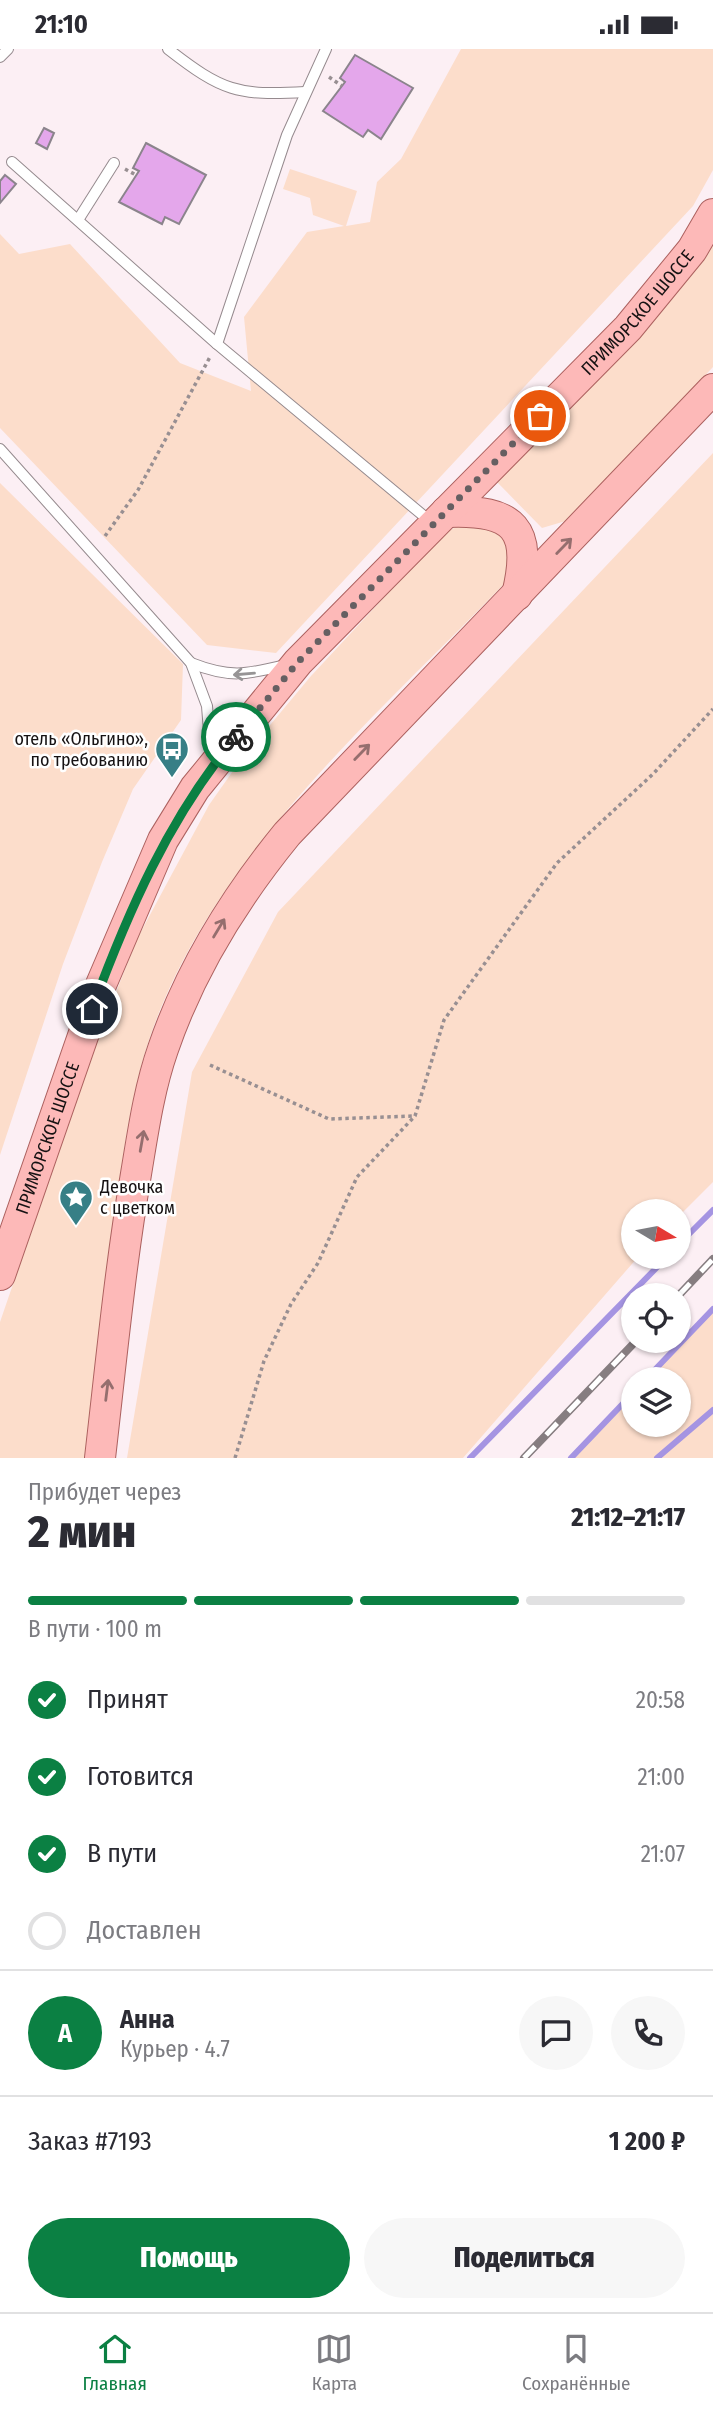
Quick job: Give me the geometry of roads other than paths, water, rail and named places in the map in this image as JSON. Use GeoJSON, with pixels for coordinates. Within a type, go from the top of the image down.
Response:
{"type":"FeatureCollection","features":[{"type":"Feature","properties":{"kind":"main road","name":"ПРИМОРСКОЕ ШОССЕ"},"geometry":{"type":"LineString","coordinates":[[0,1275],[100,987],[163,841],[210,768],[298,662],[628,328],[692,250],[713,214]]}},
{"type":"Feature","properties":{"kind":"main road"},"geometry":{"type":"LineString","coordinates":[[100,1458],[126,1234],[145,1119],[163,1050],[192,979],[228,913],[287,834],[713,389]]}},
{"type":"Feature","properties":{"kind":"main road"},"geometry":{"type":"LineString","coordinates":[[440,518],[482,513],[512,526],[522,539],[524,552],[517,595]]}},
{"type":"Feature","properties":{"kind":"lane"},"geometry":{"type":"LineString","coordinates":[[0,57],[8,49]]}},
{"type":"Feature","properties":{"kind":"lane"},"geometry":{"type":"LineString","coordinates":[[168,49],[198,72],[239,93],[305,92]]}},
{"type":"Feature","properties":{"kind":"lane"},"geometry":{"type":"LineString","coordinates":[[217,344],[287,135],[323,50]]}},
{"type":"Feature","properties":{"kind":"lane"},"geometry":{"type":"LineString","coordinates":[[12,162],[217,344],[440,518]]}},
{"type":"Feature","properties":{"kind":"lane"},"geometry":{"type":"LineString","coordinates":[[78,220],[114,163]]}},
{"type":"Feature","properties":{"kind":"lane"},"geometry":{"type":"LineString","coordinates":[[0,449],[191,663],[208,706],[210,768]]}},
{"type":"Feature","properties":{"kind":"lane"},"geometry":{"type":"LineString","coordinates":[[191,663],[219,674],[246,675],[298,662]]}},
{"type":"Feature","properties":{"kind":"waterway"},"geometry":{"type":"LineString","coordinates":[[691,1232],[713,1210]]}},
{"type":"Feature","properties":{"kind":"waterway"},"geometry":{"type":"LineString","coordinates":[[470,1458],[655,1269]]}},
{"type":"Feature","properties":{"kind":"waterway"},"geometry":{"type":"LineString","coordinates":[[657,1367],[713,1309]]}},
{"type":"Feature","properties":{"kind":"waterway"},"geometry":{"type":"LineString","coordinates":[[571,1458],[621,1406]]}},
{"type":"Feature","properties":{"kind":"waterway"},"geometry":{"type":"LineString","coordinates":[[657,1458],[713,1410]]}},
{"type":"Feature","properties":{"kind":"railway"},"geometry":{"type":"LineString","coordinates":[[690,1283],[713,1259]]}},
{"type":"Feature","properties":{"kind":"railway"},"geometry":{"type":"LineString","coordinates":[[524,1458],[625,1353]]}},
{"type":"Feature","properties":{"kind":"place","name":"отель «Ольгино», по требованию"},"geometry":{"type":"Point","coordinates":[172,779]}},
{"type":"Feature","properties":{"kind":"place","name":"Девочка с цветком"},"geometry":{"type":"Point","coordinates":[76,1227]}}]}
